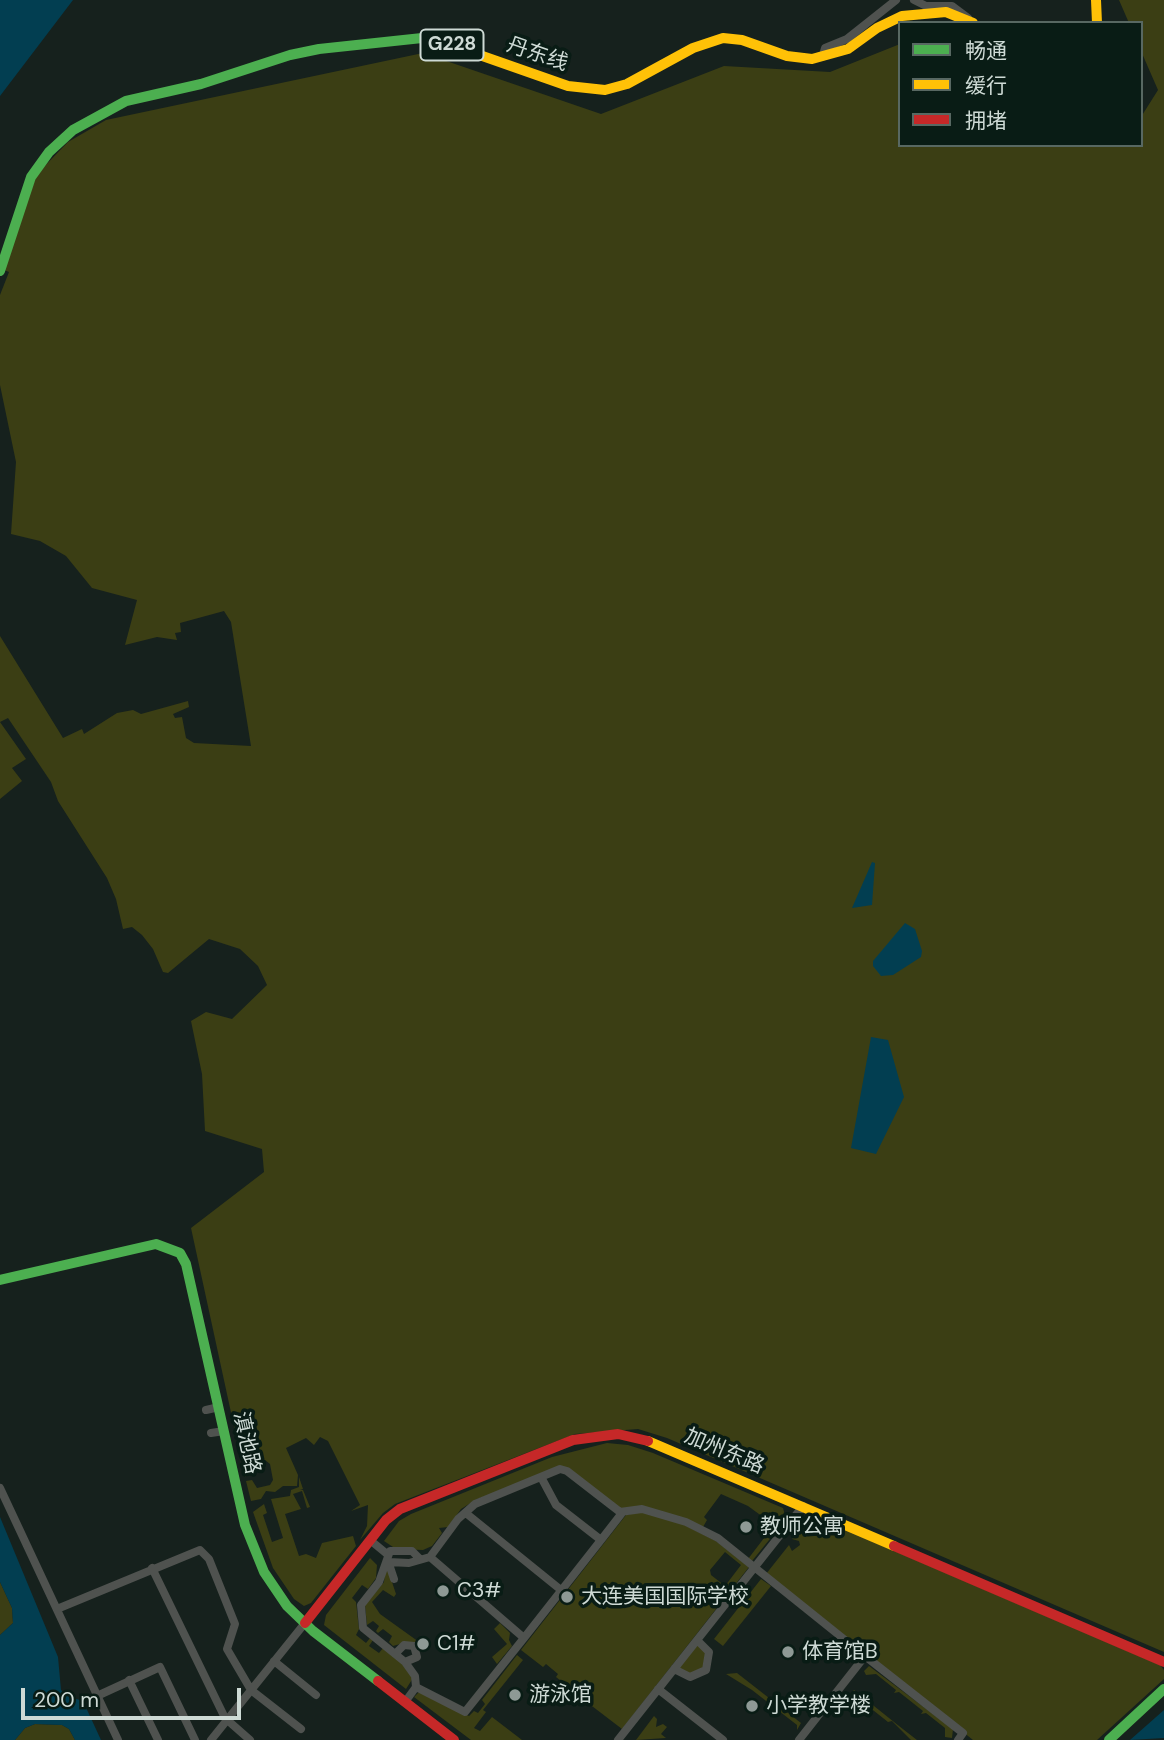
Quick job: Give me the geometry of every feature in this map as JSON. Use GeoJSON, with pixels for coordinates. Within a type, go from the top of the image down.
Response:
{"type":"FeatureCollection","features":[{"type":"Feature","properties":{"kind":"main road"},"geometry":{"type":"LineString","coordinates":[[1096,0],[1097,21]]}},
{"type":"Feature","properties":{"kind":"main road","name":"丹东线"},"geometry":{"type":"LineString","coordinates":[[0,271],[31,177],[49,152],[73,130],[133,99],[201,84],[290,55],[319,49],[422,38],[454,46],[553,82],[594,90],[627,85],[693,48],[723,38],[742,40],[798,58],[825,58],[848,49],[877,28],[902,16],[946,12],[969,21]]}},
{"type":"Feature","properties":{"kind":"main road","name":"滇池路"},"geometry":{"type":"LineString","coordinates":[[0,1280],[156,1244],[175,1250],[186,1264],[253,1547],[275,1590],[305,1623],[454,1740]]}},
{"type":"Feature","properties":{"kind":"main road","name":"加州东路"},"geometry":{"type":"LineString","coordinates":[[305,1623],[364,1544],[400,1509],[573,1440],[607,1434],[635,1436],[655,1443],[1164,1662]]}},
{"type":"Feature","properties":{"kind":"main road"},"geometry":{"type":"LineString","coordinates":[[1109,1740],[1164,1689]]}},
{"type":"Feature","properties":{"kind":"street"},"geometry":{"type":"LineString","coordinates":[[825,58],[825,48],[847,39],[896,0]]}},
{"type":"Feature","properties":{"kind":"street"},"geometry":{"type":"LineString","coordinates":[[914,0],[926,6],[952,6],[964,12],[971,21]]}},
{"type":"Feature","properties":{"kind":"street"},"geometry":{"type":"LineString","coordinates":[[206,1410],[219,1407]]}},
{"type":"Feature","properties":{"kind":"street"},"geometry":{"type":"LineString","coordinates":[[211,1433],[224,1431]]}},
{"type":"Feature","properties":{"kind":"street"},"geometry":{"type":"LineString","coordinates":[[430,1557],[458,1519],[467,1514],[475,1504],[563,1469],[622,1513]]}},
{"type":"Feature","properties":{"kind":"street"},"geometry":{"type":"LineString","coordinates":[[541,1477],[556,1505],[601,1540]]}},
{"type":"Feature","properties":{"kind":"street"},"geometry":{"type":"LineString","coordinates":[[0,1488],[118,1740]]}},
{"type":"Feature","properties":{"kind":"street"},"geometry":{"type":"LineString","coordinates":[[618,1740],[803,1506]]}},
{"type":"Feature","properties":{"kind":"street"},"geometry":{"type":"LineString","coordinates":[[416,1687],[465,1712],[622,1513],[642,1509],[686,1522],[718,1538],[963,1733],[958,1740]]}},
{"type":"Feature","properties":{"kind":"street"},"geometry":{"type":"LineString","coordinates":[[467,1514],[562,1590]]}},
{"type":"Feature","properties":{"kind":"street"},"geometry":{"type":"LineString","coordinates":[[364,1544],[387,1558],[409,1563],[430,1557],[524,1638]]}},
{"type":"Feature","properties":{"kind":"street"},"geometry":{"type":"LineString","coordinates":[[57,1609],[200,1550],[206,1555],[236,1626],[227,1648],[251,1690],[301,1729]]}},
{"type":"Feature","properties":{"kind":"street"},"geometry":{"type":"LineString","coordinates":[[405,1702],[416,1687],[415,1676],[405,1662],[363,1629],[361,1605],[379,1582],[387,1558],[394,1550],[412,1551],[419,1558]]}},
{"type":"Feature","properties":{"kind":"street"},"geometry":{"type":"LineString","coordinates":[[387,1558],[394,1579]]}},
{"type":"Feature","properties":{"kind":"street"},"geometry":{"type":"LineString","coordinates":[[152,1568],[227,1721],[250,1740]]}},
{"type":"Feature","properties":{"kind":"street"},"geometry":{"type":"LineString","coordinates":[[211,1740],[305,1623]]}},
{"type":"Feature","properties":{"kind":"street"},"geometry":{"type":"LineString","coordinates":[[674,1669],[690,1677],[706,1670],[709,1652],[697,1640]]}},
{"type":"Feature","properties":{"kind":"street"},"geometry":{"type":"LineString","coordinates":[[395,1654],[404,1645],[414,1646],[415,1660],[405,1662]]}},
{"type":"Feature","properties":{"kind":"street"},"geometry":{"type":"LineString","coordinates":[[799,1740],[856,1674],[866,1656]]}},
{"type":"Feature","properties":{"kind":"street"},"geometry":{"type":"LineString","coordinates":[[274,1661],[316,1695]]}},
{"type":"Feature","properties":{"kind":"street"},"geometry":{"type":"LineString","coordinates":[[97,1696],[160,1667],[195,1740]]}},
{"type":"Feature","properties":{"kind":"street"},"geometry":{"type":"LineString","coordinates":[[129,1680],[158,1740]]}},
{"type":"Feature","properties":{"kind":"street"},"geometry":{"type":"LineString","coordinates":[[658,1689],[723,1740]]}},
{"type":"Feature","properties":{"kind":"green space"},"geometry":{"type":"Polygon","coordinates":[[[1119,0],[1164,0],[1164,1652],[667,1438],[638,1429],[575,1434],[395,1504],[383,1513],[360,1540],[367,1526],[368,1505],[351,1511],[360,1505],[328,1441],[320,1437],[314,1445],[306,1438],[286,1448],[298,1475],[297,1486],[283,1486],[275,1492],[266,1491],[261,1499],[251,1501],[246,1481],[252,1480],[257,1488],[270,1485],[273,1480],[270,1464],[265,1460],[251,1463],[252,1471],[245,1477],[191,1228],[264,1172],[262,1149],[205,1131],[202,1074],[191,1021],[206,1012],[232,1019],[267,985],[258,966],[240,949],[209,939],[168,973],[163,972],[153,949],[142,935],[132,927],[123,929],[116,899],[107,878],[58,801],[51,782],[8,718],[0,722],[0,636],[63,738],[82,729],[84,734],[117,713],[133,710],[141,714],[188,701],[189,707],[173,714],[175,718],[182,717],[186,738],[194,743],[251,746],[231,622],[224,611],[180,623],[181,632],[175,633],[177,640],[157,637],[125,645],[137,600],[92,588],[66,556],[40,541],[11,534],[16,462],[0,385],[0,295],[9,272],[2,269],[37,174],[68,142],[106,120],[423,53],[601,114],[724,66],[830,72],[898,45],[898,147],[1143,147],[1143,114],[1158,90],[1143,56],[1143,21],[1128,21],[1119,0]]]}},
{"type":"Feature","properties":{"kind":"green space"},"geometry":{"type":"Polygon","coordinates":[[[0,722],[26,759],[12,768],[22,781],[0,799],[0,722]]]}},
{"type":"Feature","properties":{"kind":"green space"},"geometry":{"type":"Polygon","coordinates":[[[607,1443],[628,1445],[653,1453],[783,1508],[786,1519],[752,1561],[748,1559],[774,1525],[748,1506],[721,1494],[704,1517],[707,1520],[703,1527],[649,1508],[624,1511],[568,1469],[477,1499],[461,1509],[448,1527],[439,1528],[442,1533],[432,1546],[423,1550],[396,1549],[384,1541],[399,1521],[411,1514],[552,1457],[607,1443]]]}},
{"type":"Feature","properties":{"kind":"green space"},"geometry":{"type":"Polygon","coordinates":[[[299,1477],[303,1489],[300,1490],[303,1490],[310,1507],[307,1508],[302,1491],[293,1494],[301,1509],[285,1514],[299,1556],[306,1554],[316,1558],[322,1543],[353,1536],[356,1546],[311,1603],[304,1606],[294,1599],[273,1568],[253,1512],[264,1504],[267,1513],[263,1515],[272,1542],[283,1538],[271,1499],[290,1496],[291,1490],[299,1487],[299,1477]]]}},
{"type":"Feature","properties":{"kind":"green space"},"geometry":{"type":"Polygon","coordinates":[[[643,1511],[679,1522],[716,1541],[749,1567],[622,1729],[588,1703],[590,1699],[579,1690],[576,1693],[556,1677],[558,1674],[546,1664],[543,1667],[521,1650],[626,1515],[643,1511]],[[725,1552],[710,1570],[711,1575],[725,1586],[741,1565],[725,1552]]]}},
{"type":"Feature","properties":{"kind":"green space"},"geometry":{"type":"Polygon","coordinates":[[[818,1518],[1160,1665],[1164,1670],[1164,1679],[1097,1740],[973,1740],[766,1574],[789,1545],[792,1551],[800,1545],[799,1541],[792,1539],[794,1536],[791,1532],[799,1522],[818,1518]]]}},
{"type":"Feature","properties":{"kind":"green space"},"geometry":{"type":"Polygon","coordinates":[[[370,1558],[377,1565],[376,1578],[368,1589],[362,1585],[352,1598],[356,1602],[359,1629],[356,1635],[366,1643],[370,1638],[373,1640],[369,1646],[379,1653],[383,1648],[400,1661],[413,1678],[406,1689],[324,1625],[326,1615],[370,1558]]]}},
{"type":"Feature","properties":{"kind":"green space"},"geometry":{"type":"Polygon","coordinates":[[[388,1570],[396,1594],[394,1597],[383,1590],[372,1602],[380,1614],[419,1642],[419,1646],[407,1642],[393,1646],[389,1642],[392,1636],[383,1629],[378,1633],[376,1631],[379,1626],[373,1621],[367,1625],[365,1605],[384,1582],[385,1572],[388,1570]]]}},
{"type":"Feature","properties":{"kind":"green space"},"geometry":{"type":"Polygon","coordinates":[[[761,1579],[771,1586],[723,1646],[714,1639],[761,1579]]]}},
{"type":"Feature","properties":{"kind":"green space"},"geometry":{"type":"Polygon","coordinates":[[[0,1582],[12,1608],[13,1623],[0,1635],[0,1582]]]}},
{"type":"Feature","properties":{"kind":"green space"},"geometry":{"type":"Polygon","coordinates":[[[500,1623],[510,1633],[512,1646],[497,1664],[492,1657],[507,1644],[494,1629],[500,1623]]]}},
{"type":"Feature","properties":{"kind":"green space"},"geometry":{"type":"Polygon","coordinates":[[[697,1640],[710,1658],[696,1677],[674,1669],[697,1640]]]}},
{"type":"Feature","properties":{"kind":"green space"},"geometry":{"type":"Polygon","coordinates":[[[517,1655],[523,1660],[483,1710],[486,1712],[474,1728],[480,1731],[492,1717],[522,1740],[471,1740],[414,1697],[420,1691],[469,1716],[474,1711],[478,1713],[485,1704],[482,1700],[517,1655]]]}},
{"type":"Feature","properties":{"kind":"green space"},"geometry":{"type":"Polygon","coordinates":[[[869,1666],[953,1729],[952,1738],[945,1737],[945,1728],[926,1713],[921,1714],[923,1711],[899,1692],[894,1693],[896,1690],[876,1674],[866,1675],[864,1671],[869,1666]]]}},
{"type":"Feature","properties":{"kind":"green space"},"geometry":{"type":"Polygon","coordinates":[[[737,1673],[801,1723],[797,1730],[797,1725],[752,1690],[726,1674],[737,1673]]]}},
{"type":"Feature","properties":{"kind":"green space"},"geometry":{"type":"Polygon","coordinates":[[[854,1690],[917,1740],[911,1740],[892,1721],[888,1722],[854,1695],[845,1705],[847,1710],[842,1706],[854,1690]]]}},
{"type":"Feature","properties":{"kind":"green space"},"geometry":{"type":"Polygon","coordinates":[[[654,1716],[657,1719],[656,1727],[663,1724],[667,1727],[661,1734],[666,1738],[636,1740],[654,1716]]]}},
{"type":"Feature","properties":{"kind":"green space"},"geometry":{"type":"Polygon","coordinates":[[[35,1724],[62,1725],[69,1729],[75,1740],[15,1740],[25,1728],[35,1724]]]}},
{"type":"Feature","properties":{"kind":"water"},"geometry":{"type":"Polygon","coordinates":[[[0,0],[73,0],[0,96],[0,0]]]}},
{"type":"Feature","properties":{"kind":"water"},"geometry":{"type":"Polygon","coordinates":[[[872,862],[875,863],[872,905],[852,908],[872,862]]]}},
{"type":"Feature","properties":{"kind":"water"},"geometry":{"type":"Polygon","coordinates":[[[905,923],[915,929],[922,951],[921,957],[893,975],[881,976],[873,966],[873,961],[905,923]]]}},
{"type":"Feature","properties":{"kind":"water"},"geometry":{"type":"Polygon","coordinates":[[[871,1037],[888,1040],[904,1097],[876,1154],[851,1148],[871,1037]]]}},
{"type":"Feature","properties":{"kind":"water"},"geometry":{"type":"Polygon","coordinates":[[[0,1517],[58,1657],[61,1690],[67,1696],[83,1701],[101,1740],[75,1740],[69,1729],[62,1725],[35,1724],[25,1728],[15,1740],[0,1740],[0,1635],[13,1623],[12,1608],[0,1582],[0,1517]]]}},
{"type":"Feature","properties":{"kind":"water"},"geometry":{"type":"Polygon","coordinates":[[[1164,1710],[1164,1738],[1130,1740],[1164,1710]]]}},
{"type":"Feature","properties":{"kind":"traffic: fast"},"geometry":{"type":"LineString","coordinates":[[0,271],[31,177],[49,152],[73,130],[126,101],[201,84],[290,55],[319,49],[422,38],[471,52]]}},
{"type":"Feature","properties":{"kind":"traffic: fast"},"geometry":{"type":"LineString","coordinates":[[0,1280],[156,1244],[180,1253],[186,1264],[245,1525],[264,1572],[287,1606],[313,1631],[378,1681]]}},
{"type":"Feature","properties":{"kind":"traffic: fast"},"geometry":{"type":"LineString","coordinates":[[1109,1740],[1164,1689]]}},
{"type":"Feature","properties":{"kind":"traffic: slow"},"geometry":{"type":"LineString","coordinates":[[1096,0],[1097,21]]}},
{"type":"Feature","properties":{"kind":"traffic: slow"},"geometry":{"type":"LineString","coordinates":[[471,52],[568,86],[605,90],[627,84],[693,48],[723,38],[742,40],[787,56],[812,59],[848,49],[877,28],[902,16],[946,12],[968,21]]}},
{"type":"Feature","properties":{"kind":"traffic: slow"},"geometry":{"type":"LineString","coordinates":[[648,1441],[894,1546]]}},
{"type":"Feature","properties":{"kind":"traffic: jam"},"geometry":{"type":"LineString","coordinates":[[305,1623],[386,1520],[400,1509],[573,1440],[618,1434],[648,1441]]}},
{"type":"Feature","properties":{"kind":"traffic: jam"},"geometry":{"type":"LineString","coordinates":[[894,1546],[1164,1662]]}},
{"type":"Feature","properties":{"kind":"traffic: jam"},"geometry":{"type":"LineString","coordinates":[[378,1681],[454,1740]]}},
{"type":"Feature","properties":{"kind":"place","name":"教师公寓"},"geometry":{"type":"Point","coordinates":[746,1527]}},
{"type":"Feature","properties":{"kind":"place","name":"C3#"},"geometry":{"type":"Point","coordinates":[443,1591]}},
{"type":"Feature","properties":{"kind":"place","name":"大连美国国际学校"},"geometry":{"type":"Point","coordinates":[567,1597]}},
{"type":"Feature","properties":{"kind":"place","name":"C1#"},"geometry":{"type":"Point","coordinates":[423,1644]}},
{"type":"Feature","properties":{"kind":"place","name":"体育馆B"},"geometry":{"type":"Point","coordinates":[788,1652]}},
{"type":"Feature","properties":{"kind":"place","name":"游泳馆"},"geometry":{"type":"Point","coordinates":[515,1695]}},
{"type":"Feature","properties":{"kind":"place","name":"小学教学楼"},"geometry":{"type":"Point","coordinates":[752,1706]}}]}
